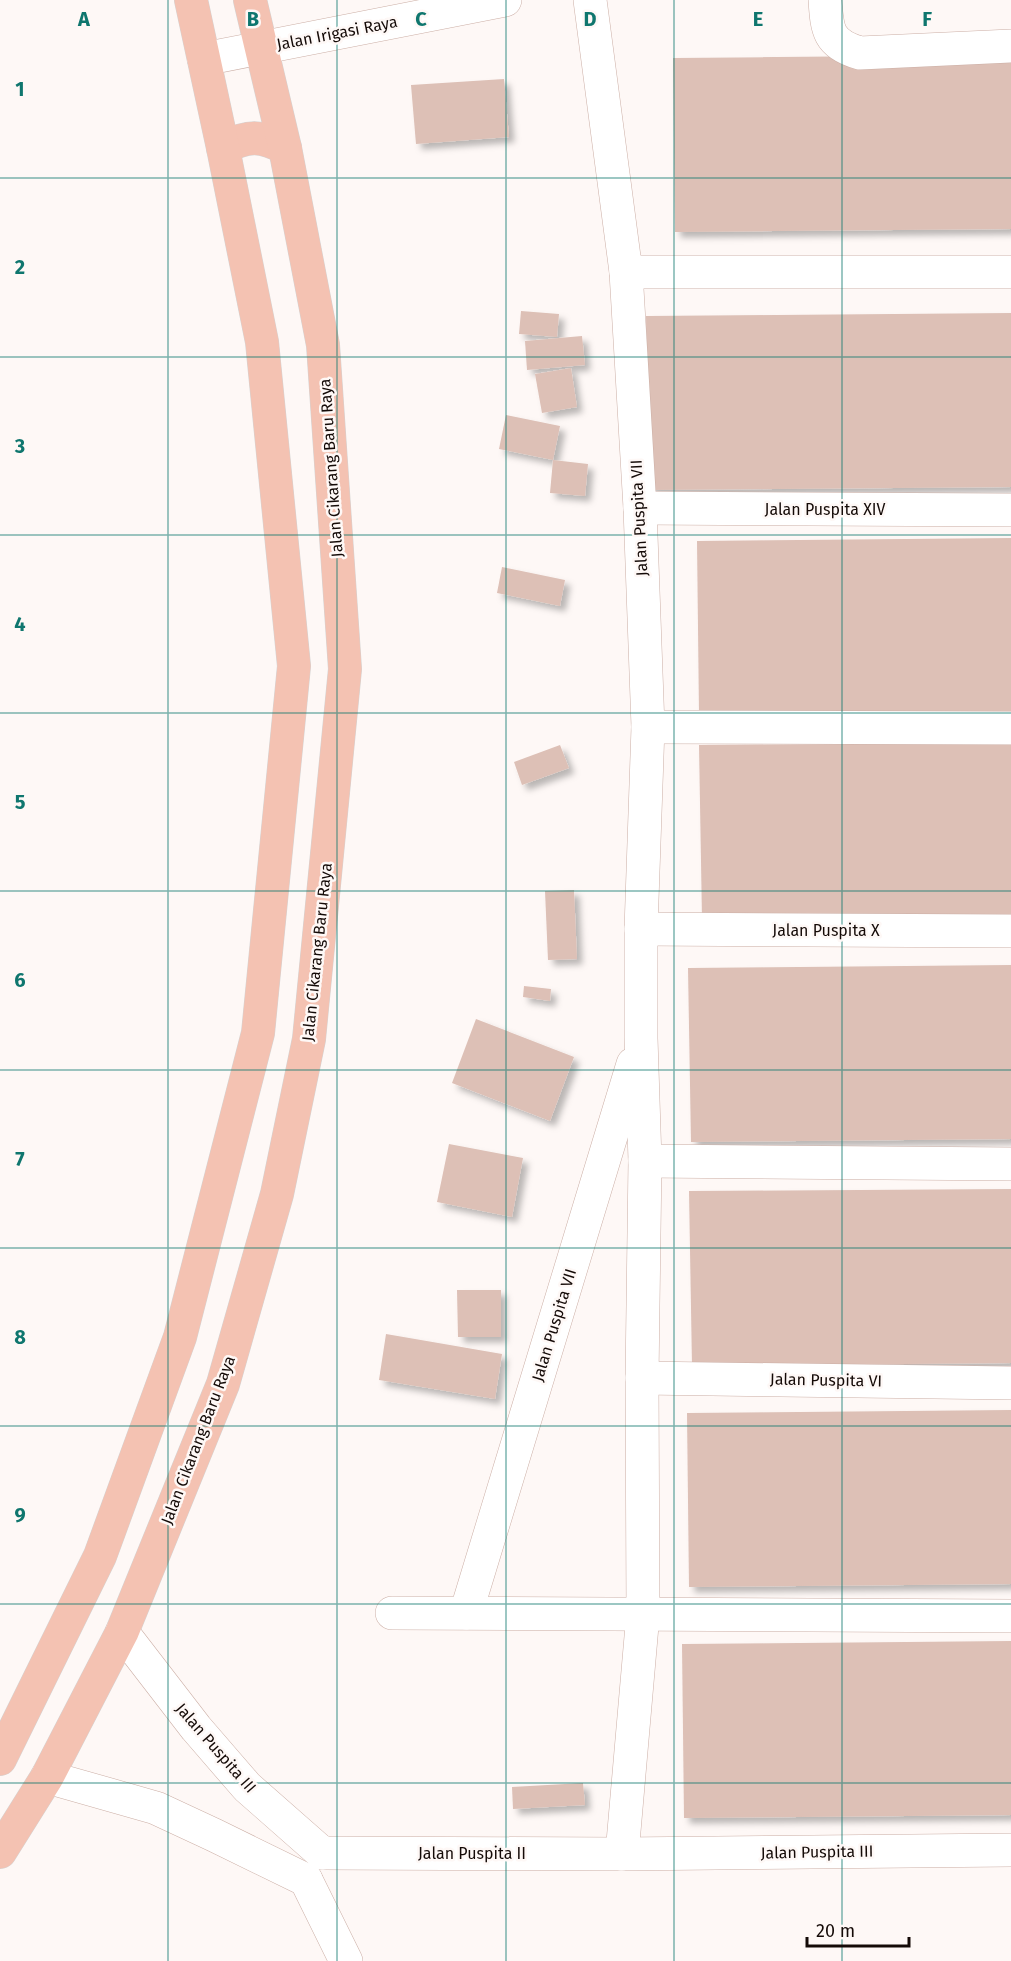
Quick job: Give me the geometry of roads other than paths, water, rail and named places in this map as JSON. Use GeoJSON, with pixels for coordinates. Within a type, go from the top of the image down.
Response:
{"type":"FeatureCollection","features":[{"type":"Feature","properties":{"kind":"main road"},"geometry":{"type":"LineString","coordinates":[[0,1759],[100,1556],[180,1337],[258,1033],[294,666],[262,342],[223,148],[190,0]]}},
{"type":"Feature","properties":{"kind":"main road","name":"Jalan Cikarang Baru Raya"},"geometry":{"type":"LineString","coordinates":[[0,1852],[47,1777],[122,1632],[223,1384],[277,1194],[309,1039],[345,669],[323,345],[285,148],[250,0]]}},
{"type":"Feature","properties":{"kind":"main road"},"geometry":{"type":"LineString","coordinates":[[223,148],[238,140],[254,137],[270,140],[285,148]]}},
{"type":"Feature","properties":{"kind":"street","name":"Jalan Irigasi Raya"},"geometry":{"type":"LineString","coordinates":[[204,59],[505,0]]}},
{"type":"Feature","properties":{"kind":"street","name":"Jalan Puspita VII"},"geometry":{"type":"LineString","coordinates":[[590,0],[626,272],[640,508],[648,727],[641,929],[641,1038],[645,1161],[642,1378],[643,1614],[622,1854]]}},
{"type":"Feature","properties":{"kind":"street"},"geometry":{"type":"LineString","coordinates":[[825,0],[826,23],[834,40],[844,48],[860,53],[1011,46]]}},
{"type":"Feature","properties":{"kind":"street"},"geometry":{"type":"LineString","coordinates":[[626,272],[1011,272]]}},
{"type":"Feature","properties":{"kind":"street","name":"Jalan Puspita XIV"},"geometry":{"type":"LineString","coordinates":[[640,508],[1011,510]]}},
{"type":"Feature","properties":{"kind":"street"},"geometry":{"type":"LineString","coordinates":[[648,727],[1011,728]]}},
{"type":"Feature","properties":{"kind":"street","name":"Jalan Puspita X"},"geometry":{"type":"LineString","coordinates":[[641,929],[1011,931]]}},
{"type":"Feature","properties":{"kind":"street","name":"Jalan Puspita VII"},"geometry":{"type":"LineString","coordinates":[[466,1613],[641,1038]]}},
{"type":"Feature","properties":{"kind":"street"},"geometry":{"type":"LineString","coordinates":[[645,1161],[1011,1164]]}},
{"type":"Feature","properties":{"kind":"street","name":"Jalan Puspita VI"},"geometry":{"type":"LineString","coordinates":[[642,1378],[1011,1383]]}},
{"type":"Feature","properties":{"kind":"street"},"geometry":{"type":"LineString","coordinates":[[392,1613],[1011,1616]]}},
{"type":"Feature","properties":{"kind":"street","name":"Jalan Puspita III"},"geometry":{"type":"LineString","coordinates":[[122,1632],[195,1728],[247,1786],[322,1853]]}},
{"type":"Feature","properties":{"kind":"street"},"geometry":{"type":"LineString","coordinates":[[47,1777],[156,1808],[306,1880],[346,1961]]}},
{"type":"Feature","properties":{"kind":"street","name":"Jalan Puspita III"},"geometry":{"type":"LineString","coordinates":[[622,1854],[1011,1850]]}},
{"type":"Feature","properties":{"kind":"street"},"geometry":{"type":"LineString","coordinates":[[306,1880],[322,1853]]}},
{"type":"Feature","properties":{"kind":"street","name":"Jalan Puspita II"},"geometry":{"type":"LineString","coordinates":[[322,1853],[622,1854]]}}]}
